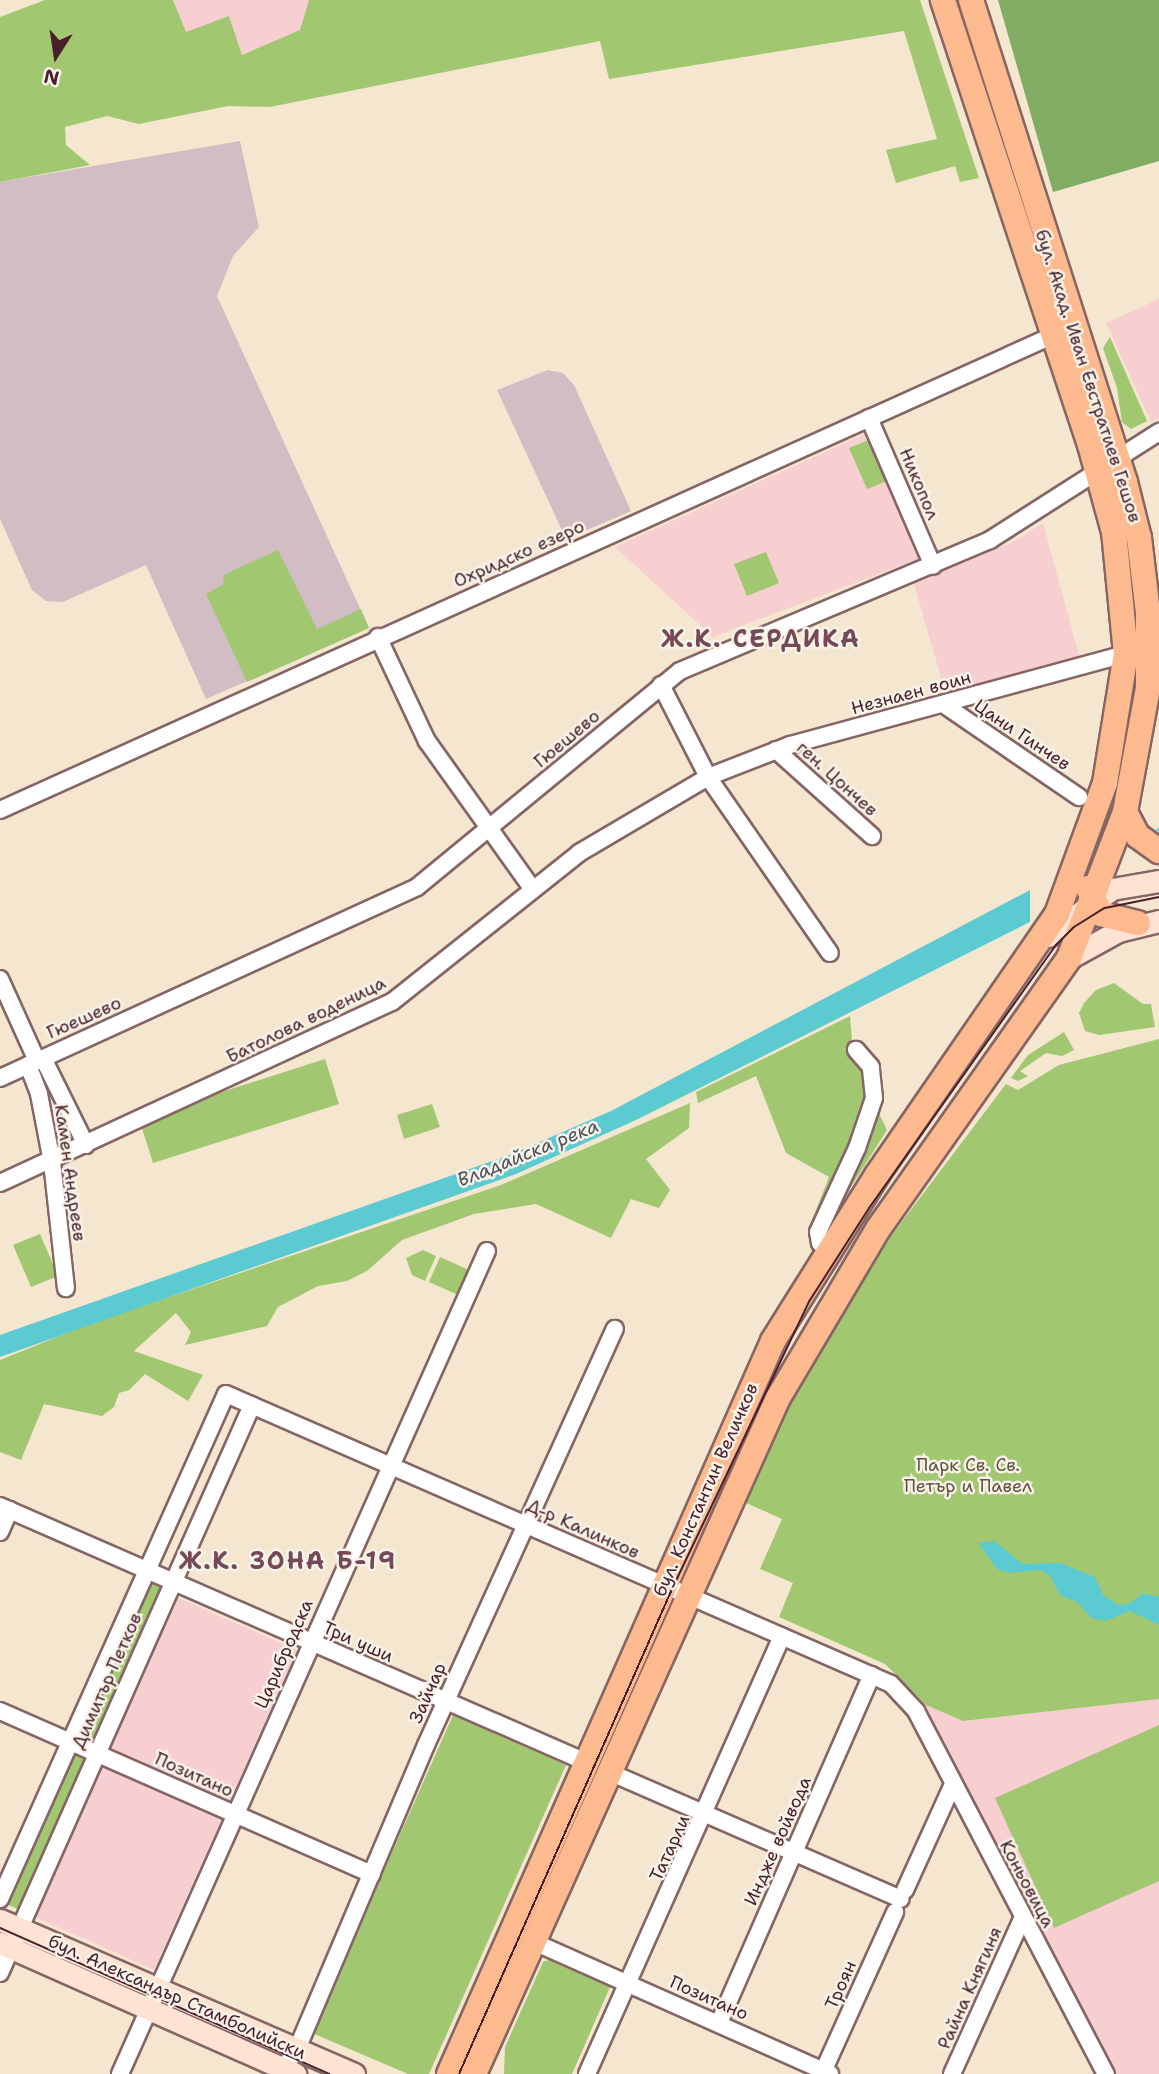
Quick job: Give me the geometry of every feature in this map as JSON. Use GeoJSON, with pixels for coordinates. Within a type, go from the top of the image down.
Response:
{"type":"FeatureCollection","features":[{"type":"Feature","properties":{"kind":"main road","name":"бул. Акад. Иван Евстратиев Гешов"},"geometry":{"type":"LineString","coordinates":[[943,0],[1054,335],[1108,466]]}},
{"type":"Feature","properties":{"kind":"main road","name":"бул. Акад. Иван Евстратиев Гешов"},"geometry":{"type":"LineString","coordinates":[[971,0],[1108,466],[1120,566],[1145,651],[1144,725],[1125,812],[1069,958]]}},
{"type":"Feature","properties":{"kind":"main road","name":"бул. Акад. Иван Евстратиев Гешов"},"geometry":{"type":"LineString","coordinates":[[1037,947],[1065,899],[1088,839],[1117,728],[1145,651]]}},
{"type":"Feature","properties":{"kind":"main road"},"geometry":{"type":"LineString","coordinates":[[1125,812],[1138,836],[1159,850]]}},
{"type":"Feature","properties":{"kind":"main road"},"geometry":{"type":"LineString","coordinates":[[1088,839],[1086,873],[1093,900],[1101,914],[1149,922]]}},
{"type":"Feature","properties":{"kind":"main road"},"geometry":{"type":"LineString","coordinates":[[1037,947],[1093,900],[1126,884],[1159,881]]}},
{"type":"Feature","properties":{"kind":"main road"},"geometry":{"type":"LineString","coordinates":[[1069,958],[1149,922]]}},
{"type":"Feature","properties":{"kind":"main road","name":"бул. Константин Величков"},"geometry":{"type":"LineString","coordinates":[[449,2074],[781,1313],[1037,947]]}},
{"type":"Feature","properties":{"kind":"main road","name":"бул. Константин Величков"},"geometry":{"type":"LineString","coordinates":[[482,2067],[609,1772],[773,1409],[853,1268],[1069,958]]}},
{"type":"Feature","properties":{"kind":"main road","name":"бул. Александър Стамболийски"},"geometry":{"type":"LineString","coordinates":[[10,1924],[354,2074]]}},
{"type":"Feature","properties":{"kind":"main road","name":"бул. Александър Стамболийски"},"geometry":{"type":"LineString","coordinates":[[5,1946],[286,2072]]}},
{"type":"Feature","properties":{"kind":"street","name":"Охридско езеро"},"geometry":{"type":"LineString","coordinates":[[0,810],[378,637],[1054,335]]}},
{"type":"Feature","properties":{"kind":"street","name":"Никопол"},"geometry":{"type":"LineString","coordinates":[[869,418],[933,566]]}},
{"type":"Feature","properties":{"kind":"street","name":"Гюешево"},"geometry":{"type":"LineString","coordinates":[[0,1078],[417,887],[492,828],[660,685],[690,666],[933,566],[1012,528],[1159,432]]}},
{"type":"Feature","properties":{"kind":"street"},"geometry":{"type":"LineString","coordinates":[[378,637],[427,741],[492,828],[532,888]]}},
{"type":"Feature","properties":{"kind":"street","name":"Незнаен воин"},"geometry":{"type":"LineString","coordinates":[[708,777],[776,750],[1145,651]]}},
{"type":"Feature","properties":{"kind":"street"},"geometry":{"type":"LineString","coordinates":[[660,685],[708,777],[830,953]]}},
{"type":"Feature","properties":{"kind":"street","name":"Цани Гинчев"},"geometry":{"type":"LineString","coordinates":[[943,705],[1079,797]]}},
{"type":"Feature","properties":{"kind":"street","name":"ген. Цончев"},"geometry":{"type":"LineString","coordinates":[[776,750],[872,836]]}},
{"type":"Feature","properties":{"kind":"street","name":"Батолова воденица"},"geometry":{"type":"LineString","coordinates":[[0,1183],[51,1162],[391,1002],[532,888],[589,847],[708,777]]}},
{"type":"Feature","properties":{"kind":"street","name":"Камен Андреев"},"geometry":{"type":"LineString","coordinates":[[0,979],[36,1061],[66,1288]]}},
{"type":"Feature","properties":{"kind":"street"},"geometry":{"type":"LineString","coordinates":[[828,1249],[818,1232],[868,1123],[874,1076],[856,1051]]}},
{"type":"Feature","properties":{"kind":"street"},"geometry":{"type":"LineString","coordinates":[[36,1061],[86,1144]]}},
{"type":"Feature","properties":{"kind":"street","name":"Царибродска"},"geometry":{"type":"LineString","coordinates":[[120,2074],[310,1642],[487,1251]]}},
{"type":"Feature","properties":{"kind":"street","name":"Зайчар"},"geometry":{"type":"LineString","coordinates":[[286,2072],[445,1702],[615,1329]]}},
{"type":"Feature","properties":{"kind":"street","name":"Д-р Калинков"},"geometry":{"type":"LineString","coordinates":[[226,1394],[872,1675],[891,1684],[916,1711]]}},
{"type":"Feature","properties":{"kind":"street","name":"Димитър Петков"},"geometry":{"type":"LineString","coordinates":[[0,1899],[226,1394]]}},
{"type":"Feature","properties":{"kind":"street","name":"Димитър Петков"},"geometry":{"type":"LineString","coordinates":[[0,1973],[10,1924],[97,1753],[252,1405]]}},
{"type":"Feature","properties":{"kind":"street"},"geometry":{"type":"LineString","coordinates":[[0,1532],[5,1508]]}},
{"type":"Feature","properties":{"kind":"street","name":"Три уши"},"geometry":{"type":"LineString","coordinates":[[5,1508],[586,1762]]}},
{"type":"Feature","properties":{"kind":"street","name":"Татарли"},"geometry":{"type":"LineString","coordinates":[[587,2074],[707,1814],[782,1636]]}},
{"type":"Feature","properties":{"kind":"street","name":"Индже войвода"},"geometry":{"type":"LineString","coordinates":[[719,2023],[872,1675]]}},
{"type":"Feature","properties":{"kind":"street","name":"Позитано"},"geometry":{"type":"LineString","coordinates":[[0,1711],[372,1874]]}},
{"type":"Feature","properties":{"kind":"street","name":"Коньовица"},"geometry":{"type":"LineString","coordinates":[[916,1711],[1106,2074]]}},
{"type":"Feature","properties":{"kind":"street"},"geometry":{"type":"LineString","coordinates":[[609,1772],[900,1900]]}},
{"type":"Feature","properties":{"kind":"street","name":"Троян"},"geometry":{"type":"LineString","coordinates":[[825,2073],[953,1784]]}},
{"type":"Feature","properties":{"kind":"street","name":"Райна Княгиня"},"geometry":{"type":"LineString","coordinates":[[952,2074],[1023,1917]]}},
{"type":"Feature","properties":{"kind":"street","name":"Позитано"},"geometry":{"type":"LineString","coordinates":[[534,1942],[825,2073]]}},
{"type":"Feature","properties":{"kind":"shaded area"},"geometry":{"type":"Polygon","coordinates":[[[173,0],[309,0],[301,30],[242,55],[186,32],[173,0]]]}},
{"type":"Feature","properties":{"kind":"shaded area"},"geometry":{"type":"Polygon","coordinates":[[[240,141],[259,227],[233,256],[217,296],[369,628],[206,699],[146,565],[63,602],[46,601],[32,590],[0,519],[0,182],[240,141]]]}},
{"type":"Feature","properties":{"kind":"shaded area"},"geometry":{"type":"Polygon","coordinates":[[[1159,299],[1159,418],[1151,422],[1106,323],[1159,299]]]}},
{"type":"Feature","properties":{"kind":"shaded area"},"geometry":{"type":"Polygon","coordinates":[[[548,370],[563,373],[574,385],[631,511],[566,539],[497,390],[548,370]]]}},
{"type":"Feature","properties":{"kind":"shaded area"},"geometry":{"type":"Polygon","coordinates":[[[869,432],[923,557],[713,637],[615,547],[869,432]]]}},
{"type":"Feature","properties":{"kind":"shaded area"},"geometry":{"type":"Polygon","coordinates":[[[1043,523],[1080,659],[946,695],[914,584],[1013,542],[1043,523]]]}},
{"type":"Feature","properties":{"kind":"shaded area"},"geometry":{"type":"Polygon","coordinates":[[[174,1596],[297,1650],[229,1802],[107,1747],[174,1596]]]}},
{"type":"Feature","properties":{"kind":"shaded area"},"geometry":{"type":"Polygon","coordinates":[[[1159,1699],[1159,2074],[1106,2074],[916,1711],[926,1705],[963,1721],[1159,1699]]]}},
{"type":"Feature","properties":{"kind":"shaded area"},"geometry":{"type":"Polygon","coordinates":[[[103,1762],[224,1813],[154,1970],[33,1916],[103,1762]]]}},
{"type":"Feature","properties":{"kind":"green space"},"geometry":{"type":"Polygon","coordinates":[[[45,0],[173,0],[186,32],[229,16],[242,55],[300,30],[309,0],[920,0],[979,178],[960,182],[955,166],[896,183],[886,150],[937,139],[904,31],[609,79],[600,41],[270,107],[228,106],[139,124],[107,116],[65,127],[66,145],[90,165],[0,182],[0,17],[45,0]]]}},
{"type":"Feature","properties":{"kind":"green space"},"geometry":{"type":"Polygon","coordinates":[[[998,0],[1159,0],[1159,161],[1053,192],[998,0]]]}},
{"type":"Feature","properties":{"kind":"green space"},"geometry":{"type":"Polygon","coordinates":[[[1110,337],[1147,421],[1131,429],[1122,422],[1117,388],[1103,348],[1110,337]]]}},
{"type":"Feature","properties":{"kind":"green space"},"geometry":{"type":"Polygon","coordinates":[[[869,440],[887,481],[867,489],[849,448],[869,440]]]}},
{"type":"Feature","properties":{"kind":"green space"},"geometry":{"type":"Polygon","coordinates":[[[278,550],[317,629],[361,609],[369,628],[247,682],[206,594],[224,584],[223,575],[278,550]]]}},
{"type":"Feature","properties":{"kind":"green space"},"geometry":{"type":"Polygon","coordinates":[[[766,552],[779,583],[747,596],[734,564],[766,552]]]}},
{"type":"Feature","properties":{"kind":"green space"},"geometry":{"type":"Polygon","coordinates":[[[1114,983],[1143,1004],[1151,1004],[1155,1027],[1099,1035],[1085,1031],[1079,1013],[1084,1003],[1096,990],[1114,983]]]}},
{"type":"Feature","properties":{"kind":"green space"},"geometry":{"type":"Polygon","coordinates":[[[850,1016],[852,1040],[879,1075],[876,1107],[887,1130],[820,1236],[809,1228],[829,1177],[786,1153],[756,1076],[698,1103],[696,1092],[850,1016]]]}},
{"type":"Feature","properties":{"kind":"green space"},"geometry":{"type":"Polygon","coordinates":[[[1064,1032],[1074,1050],[1062,1056],[1046,1053],[1020,1071],[1028,1076],[1018,1081],[1011,1078],[1028,1055],[1064,1032]]]}},
{"type":"Feature","properties":{"kind":"green space","name":"Парк Св. Св. Петър и Павел"},"geometry":{"type":"Polygon","coordinates":[[[1159,1039],[1159,1699],[963,1721],[926,1705],[885,1664],[779,1617],[793,1583],[760,1569],[782,1519],[744,1502],[795,1394],[837,1320],[888,1240],[1006,1084],[1018,1090],[1059,1065],[1159,1039]]]}},
{"type":"Feature","properties":{"kind":"green space"},"geometry":{"type":"Polygon","coordinates":[[[325,1059],[339,1104],[153,1163],[142,1128],[209,1096],[325,1059]]]}},
{"type":"Feature","properties":{"kind":"green space"},"geometry":{"type":"Polygon","coordinates":[[[690,1103],[689,1128],[646,1159],[670,1190],[659,1208],[631,1199],[611,1238],[536,1204],[474,1214],[402,1240],[367,1271],[347,1281],[318,1286],[278,1307],[267,1326],[185,1345],[191,1332],[176,1313],[134,1351],[203,1375],[188,1401],[145,1374],[129,1390],[119,1393],[114,1407],[102,1416],[44,1404],[21,1460],[0,1452],[0,1360],[89,1324],[501,1185],[690,1103]]]}},
{"type":"Feature","properties":{"kind":"green space"},"geometry":{"type":"Polygon","coordinates":[[[432,1104],[440,1127],[404,1139],[397,1115],[432,1104]]]}},
{"type":"Feature","properties":{"kind":"green space"},"geometry":{"type":"Polygon","coordinates":[[[40,1234],[58,1276],[31,1287],[13,1245],[40,1234]]]}},
{"type":"Feature","properties":{"kind":"green space"},"geometry":{"type":"Polygon","coordinates":[[[423,1250],[436,1256],[425,1281],[412,1275],[406,1258],[423,1250]]]}},
{"type":"Feature","properties":{"kind":"green space"},"geometry":{"type":"Polygon","coordinates":[[[440,1257],[469,1270],[458,1295],[429,1282],[440,1257]]]}},
{"type":"Feature","properties":{"kind":"green space"},"geometry":{"type":"Polygon","coordinates":[[[146,1570],[172,1582],[26,1913],[0,1901],[146,1570]]]}},
{"type":"Feature","properties":{"kind":"green space"},"geometry":{"type":"Polygon","coordinates":[[[453,1715],[566,1765],[429,2074],[408,2074],[312,2033],[453,1715]]]}},
{"type":"Feature","properties":{"kind":"green space"},"geometry":{"type":"Polygon","coordinates":[[[1159,1725],[1159,1881],[1054,1928],[995,1798],[1159,1725]]]}},
{"type":"Feature","properties":{"kind":"green space"},"geometry":{"type":"Polygon","coordinates":[[[549,1960],[610,1987],[572,2074],[504,2074],[505,2047],[543,1962],[549,1960]]]}},
{"type":"Feature","properties":{"kind":"water","name":"Владайска река"},"geometry":{"type":"Polygon","coordinates":[[[1159,828],[1159,857],[636,1120],[516,1174],[0,1357],[0,1335],[512,1154],[611,1111],[1030,890],[1159,828]]]}},
{"type":"Feature","properties":{"kind":"water"},"geometry":{"type":"Polygon","coordinates":[[[994,1541],[1023,1564],[1060,1563],[1095,1577],[1103,1595],[1119,1605],[1129,1604],[1143,1593],[1159,1597],[1159,1625],[1130,1611],[1106,1621],[1091,1618],[1077,1602],[1060,1595],[1050,1576],[1040,1570],[1009,1573],[997,1569],[978,1543],[994,1541]]]}},
{"type":"Feature","properties":{"kind":"pier"},"geometry":{"type":"Polygon","coordinates":[[[1152,827],[1159,832],[1159,861],[1030,924],[1030,886],[1152,827]]]}},
{"type":"Feature","properties":{"kind":"tram line"},"geometry":{"type":"LineString","coordinates":[[459,2074],[672,1589],[810,1300],[869,1208],[1056,945],[1074,927],[1105,908],[1159,897]]}},
{"type":"Feature","properties":{"kind":"tram line"},"geometry":{"type":"LineString","coordinates":[[0,1928],[329,2074]]}},
{"type":"Feature","properties":{"kind":"district","name":"Ж.К. СЕРДИКА"},"geometry":{"type":"Point","coordinates":[761,640]}},
{"type":"Feature","properties":{"kind":"district","name":"Ж.К. ЗОНА Б-19"},"geometry":{"type":"Point","coordinates":[288,1562]}}]}
